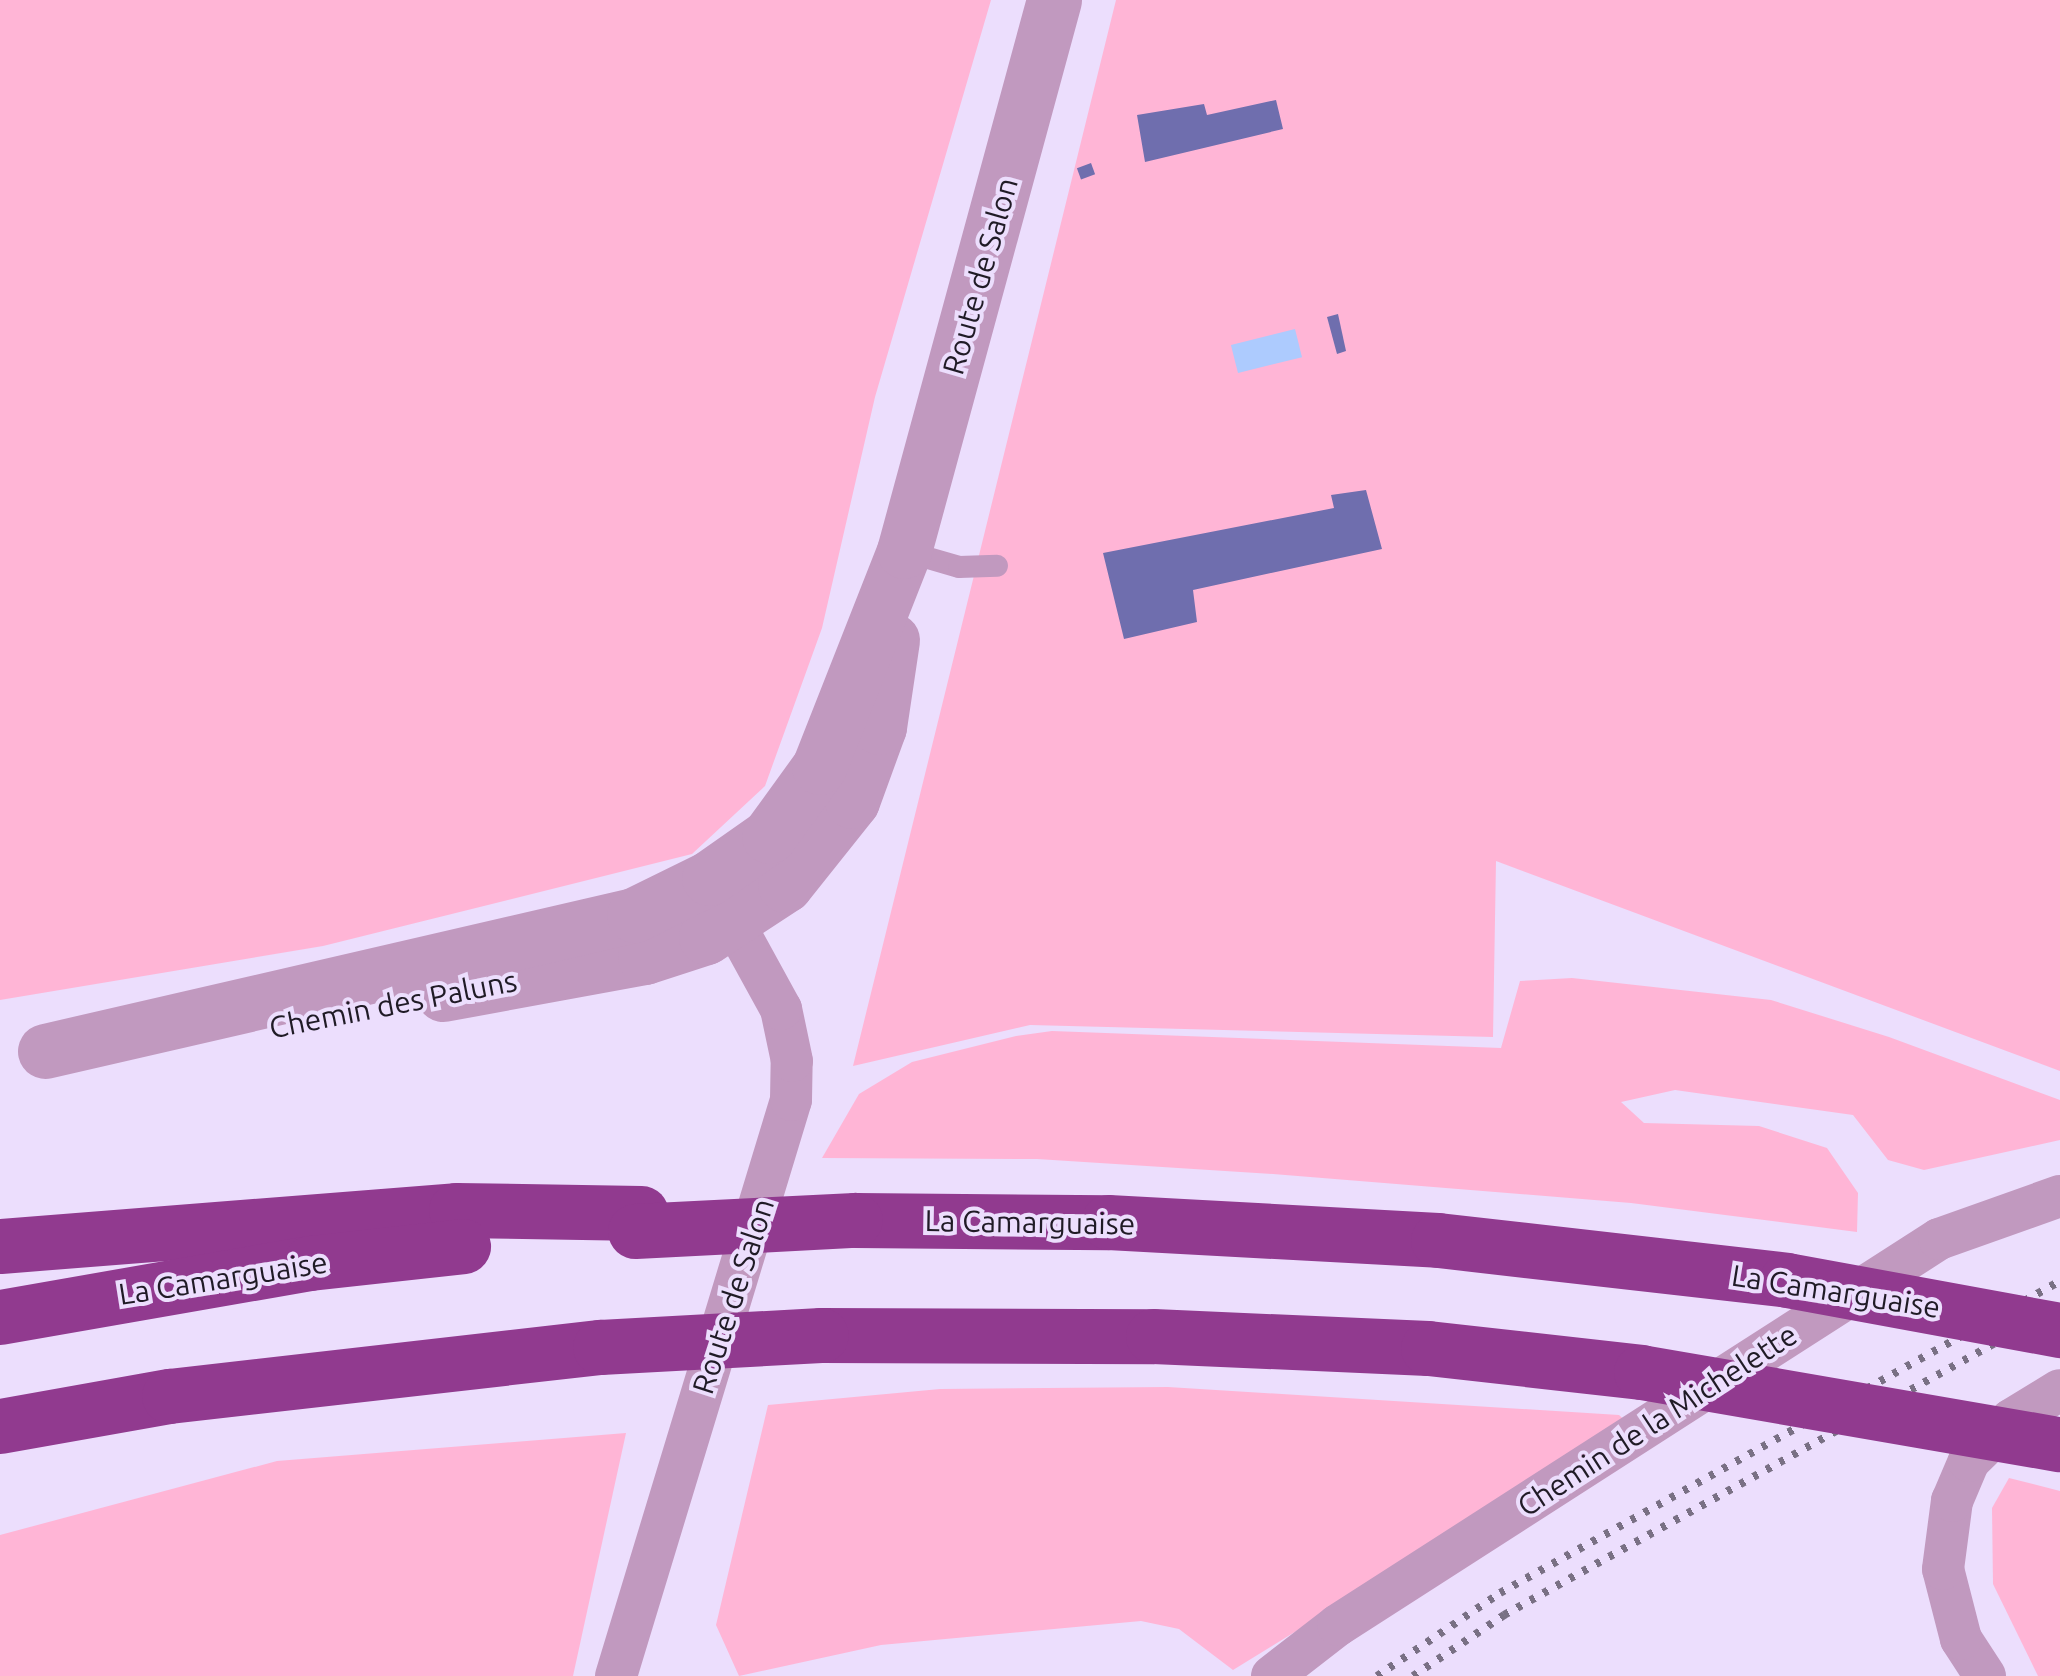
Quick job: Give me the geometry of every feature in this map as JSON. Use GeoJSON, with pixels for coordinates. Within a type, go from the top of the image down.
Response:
{"type":"FeatureCollection","features":[{"type":"Feature","properties":{"kind":"highway"},"geometry":{"type":"LineString","coordinates":[[0,1246],[456,1210],[638,1222]]}},
{"type":"Feature","properties":{"kind":"highway","name":"La Camarguaise"},"geometry":{"type":"LineString","coordinates":[[0,1318],[310,1263],[638,1222],[855,1220],[1108,1222],[1419,1239],[1787,1280],[2060,1330]]}},
{"type":"Feature","properties":{"kind":"highway"},"geometry":{"type":"LineString","coordinates":[[0,1426],[170,1396],[600,1347],[820,1335],[1154,1336],[1408,1347],[1642,1372],[1884,1409],[2060,1444]]}},
{"type":"Feature","properties":{"kind":"street","name":"Route de Salon"},"geometry":{"type":"LineString","coordinates":[[616,1676],[791,1100],[782,1009],[721,899],[819,766],[904,551],[1054,0]]}},
{"type":"Feature","properties":{"kind":"street","name":"Chemin des Paluns"},"geometry":{"type":"LineString","coordinates":[[23,1053],[536,956],[634,915],[721,899]]}},
{"type":"Feature","properties":{"kind":"street","name":"Chemin de la Michelette"},"geometry":{"type":"LineString","coordinates":[[1272,1676],[1338,1625],[1939,1239],[2060,1196]]}},
{"type":"Feature","properties":{"kind":"street"},"geometry":{"type":"LineString","coordinates":[[1985,1676],[1961,1639],[1943,1570],[1952,1501],[1970,1461],[2011,1420],[2060,1390]]}},
{"type":"Feature","properties":{"kind":"lane"},"geometry":{"type":"LineString","coordinates":[[904,551],[959,567],[998,566]]}},
{"type":"Feature","properties":{"kind":"shaded area"},"geometry":{"type":"Polygon","coordinates":[[[0,0],[991,0],[875,397],[822,628],[765,786],[692,854],[323,946],[0,1000],[0,0]]]}},
{"type":"Feature","properties":{"kind":"shaded area"},"geometry":{"type":"Polygon","coordinates":[[[1116,0],[2060,0],[2060,1071],[1496,861],[1493,1037],[1030,1025],[853,1066],[1116,0]]]}},
{"type":"Feature","properties":{"kind":"shaded area"},"geometry":{"type":"Polygon","coordinates":[[[1572,978],[1771,1000],[1889,1037],[2060,1100],[2060,1140],[1924,1170],[1888,1160],[1853,1115],[1675,1090],[1621,1102],[1644,1123],[1759,1126],[1827,1148],[1858,1193],[1857,1232],[1631,1203],[1273,1174],[1037,1159],[822,1158],[859,1094],[912,1062],[1016,1036],[1052,1031],[1501,1048],[1520,981],[1572,978]]]}},
{"type":"Feature","properties":{"kind":"shaded area"},"geometry":{"type":"Polygon","coordinates":[[[1168,1387],[1619,1415],[1630,1425],[1233,1670],[1179,1629],[1141,1621],[881,1645],[739,1676],[716,1625],[768,1405],[940,1389],[1168,1387]]]}},
{"type":"Feature","properties":{"kind":"shaded area"},"geometry":{"type":"Polygon","coordinates":[[[626,1433],[573,1676],[0,1676],[0,1535],[277,1461],[626,1433]]]}},
{"type":"Feature","properties":{"kind":"shaded area"},"geometry":{"type":"Polygon","coordinates":[[[2009,1478],[2060,1491],[2060,1676],[2038,1676],[1993,1584],[1992,1508],[2009,1478]]]}},
{"type":"Feature","properties":{"kind":"water"},"geometry":{"type":"Polygon","coordinates":[[[1295,329],[1302,357],[1238,373],[1231,345],[1295,329]]]}},
{"type":"Feature","properties":{"kind":"building"},"geometry":{"type":"Polygon","coordinates":[[[1276,100],[1283,129],[1145,162],[1137,115],[1204,104],[1207,115],[1276,100]]]}},
{"type":"Feature","properties":{"kind":"building"},"geometry":{"type":"Polygon","coordinates":[[[1091,163],[1095,174],[1081,179],[1077,168],[1091,163]]]}},
{"type":"Feature","properties":{"kind":"building"},"geometry":{"type":"Polygon","coordinates":[[[1338,314],[1346,351],[1337,354],[1327,317],[1338,314]]]}},
{"type":"Feature","properties":{"kind":"building"},"geometry":{"type":"Polygon","coordinates":[[[1366,490],[1382,549],[1193,590],[1197,622],[1124,639],[1103,553],[1334,508],[1331,495],[1366,490]]]}},
{"type":"Feature","properties":{"kind":"railway"},"geometry":{"type":"LineString","coordinates":[[1377,1676],[1500,1593],[2060,1281]]}},
{"type":"Feature","properties":{"kind":"railway"},"geometry":{"type":"LineString","coordinates":[[1413,1676],[1504,1615],[2060,1307]]}}]}
